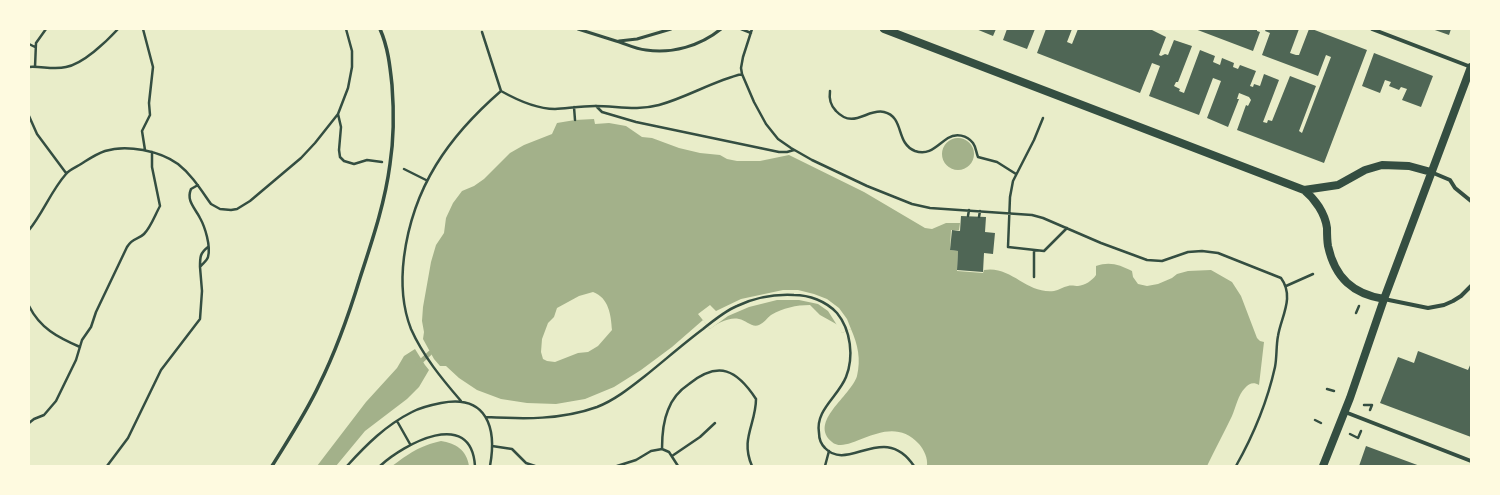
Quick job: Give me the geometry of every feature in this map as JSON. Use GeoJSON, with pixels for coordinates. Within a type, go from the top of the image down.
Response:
{"type":"FeatureCollection","features":[{"type":"Feature","properties":{"kind":"main road"},"geometry":{"type":"LineString","coordinates":[[884,29],[1304,190],[1312,197],[1324,218],[1331,256],[1340,275],[1364,295],[1384,299]]}},
{"type":"Feature","properties":{"kind":"main road"},"geometry":{"type":"LineString","coordinates":[[1323,466],[1471,67]]}},
{"type":"Feature","properties":{"kind":"main road"},"geometry":{"type":"LineString","coordinates":[[1304,190],[1338,185],[1365,170],[1382,165],[1409,166],[1432,172]]}},
{"type":"Feature","properties":{"kind":"street"},"geometry":{"type":"LineString","coordinates":[[272,466],[307,408],[331,360],[372,243],[390,164],[393,110],[389,59],[380,29]]}},
{"type":"Feature","properties":{"kind":"street"},"geometry":{"type":"LineString","coordinates":[[1372,29],[1471,67]]}},
{"type":"Feature","properties":{"kind":"street"},"geometry":{"type":"LineString","coordinates":[[1432,172],[1450,180],[1456,188],[1471,201]]}},
{"type":"Feature","properties":{"kind":"street"},"geometry":{"type":"LineString","coordinates":[[1384,299],[1428,308],[1444,305],[1453,301],[1461,296],[1471,286]]}},
{"type":"Feature","properties":{"kind":"street"},"geometry":{"type":"LineString","coordinates":[[1344,412],[1471,461]]}},
{"type":"Feature","properties":{"kind":"lane"},"geometry":{"type":"LineString","coordinates":[[578,29],[618,41],[631,47],[662,51],[679,49],[703,41],[721,29]]}},
{"type":"Feature","properties":{"kind":"lane"},"geometry":{"type":"LineString","coordinates":[[618,41],[637,39],[671,29]]}},
{"type":"Feature","properties":{"kind":"path"},"geometry":{"type":"LineString","coordinates":[[36,66],[35,47],[38,39],[46,29]]}},
{"type":"Feature","properties":{"kind":"path"},"geometry":{"type":"LineString","coordinates":[[29,67],[36,66],[60,68],[72,66],[105,42],[118,29]]}},
{"type":"Feature","properties":{"kind":"path"},"geometry":{"type":"LineString","coordinates":[[143,29],[146,48],[153,67],[149,103],[150,115],[142,131],[145,150]]}},
{"type":"Feature","properties":{"kind":"path"},"geometry":{"type":"LineString","coordinates":[[29,230],[41,214],[66,173],[106,151],[130,149],[145,150],[177,163],[189,174],[211,204],[225,210],[237,209],[261,193],[301,158],[338,114],[348,88],[352,67],[352,51],[346,29]]}},
{"type":"Feature","properties":{"kind":"path"},"geometry":{"type":"LineString","coordinates":[[741,29],[751,33]]}},
{"type":"Feature","properties":{"kind":"path"},"geometry":{"type":"LineString","coordinates":[[752,29],[741,63],[742,74],[754,102],[766,124],[778,138],[794,150],[867,186],[912,204],[930,208],[1023,214],[1043,218],[1101,243],[1147,260],[1162,261],[1188,252],[1202,251],[1218,253],[1277,275],[1281,278],[1286,286],[1287,304],[1278,336],[1275,366],[1256,428],[1236,466]]}},
{"type":"Feature","properties":{"kind":"path"},"geometry":{"type":"LineString","coordinates":[[482,32],[496,81],[501,91],[530,104],[541,107],[554,109],[596,106],[646,108],[689,94],[719,80],[742,74]]}},
{"type":"Feature","properties":{"kind":"path"},"geometry":{"type":"LineString","coordinates":[[29,44],[35,47]]}},
{"type":"Feature","properties":{"kind":"path"},"geometry":{"type":"LineString","coordinates":[[490,466],[492,431],[486,417],[479,409],[461,401],[422,351],[411,329],[406,314],[403,294],[403,269],[410,226],[426,180],[452,142],[469,121],[501,91]]}},
{"type":"Feature","properties":{"kind":"path"},"geometry":{"type":"LineString","coordinates":[[830,91],[829,96],[834,109],[843,116],[855,119],[877,111],[884,112],[894,117],[904,142],[916,151],[932,150],[952,136],[964,136],[973,142],[978,157],[997,162],[1016,174]]}},
{"type":"Feature","properties":{"kind":"path"},"geometry":{"type":"LineString","coordinates":[[596,106],[602,112],[636,122],[779,152],[794,150]]}},
{"type":"Feature","properties":{"kind":"path"},"geometry":{"type":"LineString","coordinates":[[574,107],[575,120]]}},
{"type":"Feature","properties":{"kind":"path"},"geometry":{"type":"LineString","coordinates":[[338,114],[341,127],[339,150],[340,157],[344,162],[354,164],[367,160],[382,162]]}},
{"type":"Feature","properties":{"kind":"path"},"geometry":{"type":"LineString","coordinates":[[29,116],[37,134],[66,173]]}},
{"type":"Feature","properties":{"kind":"path"},"geometry":{"type":"LineString","coordinates":[[1043,118],[1034,140],[1016,174],[1011,191],[1008,247],[1044,251],[1067,228]]}},
{"type":"Feature","properties":{"kind":"path"},"geometry":{"type":"LineString","coordinates":[[29,423],[34,418],[44,415],[56,401],[76,360],[82,340],[91,327],[96,312],[127,247],[133,240],[146,233],[160,206],[152,167],[152,152]]}},
{"type":"Feature","properties":{"kind":"path"},"geometry":{"type":"LineString","coordinates":[[404,169],[409,170],[426,180]]}},
{"type":"Feature","properties":{"kind":"path"},"geometry":{"type":"LineString","coordinates":[[198,185],[190,190],[189,196],[191,205],[202,222],[208,246],[208,258],[200,267]]}},
{"type":"Feature","properties":{"kind":"path"},"geometry":{"type":"LineString","coordinates":[[968,216],[969,210]]}},
{"type":"Feature","properties":{"kind":"path"},"geometry":{"type":"LineString","coordinates":[[979,217],[980,211]]}},
{"type":"Feature","properties":{"kind":"path"},"geometry":{"type":"LineString","coordinates":[[107,466],[128,438],[161,370],[200,319],[202,291],[200,257],[202,251],[208,246]]}},
{"type":"Feature","properties":{"kind":"path"},"geometry":{"type":"LineString","coordinates":[[1034,250],[1034,277]]}},
{"type":"Feature","properties":{"kind":"path"},"geometry":{"type":"LineString","coordinates":[[1286,286],[1313,274]]}},
{"type":"Feature","properties":{"kind":"path"},"geometry":{"type":"LineString","coordinates":[[486,417],[531,419],[562,416],[598,407],[624,392],[727,311],[749,301],[770,296],[796,295],[815,298],[830,307],[837,313],[846,331],[850,356],[845,378],[820,417],[818,426],[821,442],[829,452],[845,455],[888,446],[903,453],[914,466]]}},
{"type":"Feature","properties":{"kind":"path"},"geometry":{"type":"LineString","coordinates":[[29,306],[44,328],[80,347]]}},
{"type":"Feature","properties":{"kind":"path"},"geometry":{"type":"LineString","coordinates":[[1356,313],[1359,306]]}},
{"type":"Feature","properties":{"kind":"path"},"geometry":{"type":"LineString","coordinates":[[662,449],[665,420],[668,409],[674,398],[694,380],[706,373],[720,370],[729,372],[739,378],[756,399],[756,409],[747,443],[749,458],[752,466]]}},
{"type":"Feature","properties":{"kind":"path"},"geometry":{"type":"LineString","coordinates":[[1327,388],[1334,391]]}},
{"type":"Feature","properties":{"kind":"path"},"geometry":{"type":"LineString","coordinates":[[346,466],[368,443],[413,411],[429,405],[461,401]]}},
{"type":"Feature","properties":{"kind":"path"},"geometry":{"type":"LineString","coordinates":[[1364,404],[1372,405],[1370,410]]}},
{"type":"Feature","properties":{"kind":"path"},"geometry":{"type":"LineString","coordinates":[[1315,420],[1321,422]]}},
{"type":"Feature","properties":{"kind":"path"},"geometry":{"type":"LineString","coordinates":[[397,421],[410,444]]}},
{"type":"Feature","properties":{"kind":"path"},"geometry":{"type":"LineString","coordinates":[[672,456],[700,437],[715,424]]}},
{"type":"Feature","properties":{"kind":"path"},"geometry":{"type":"LineString","coordinates":[[1350,434],[1358,438],[1362,431]]}},
{"type":"Feature","properties":{"kind":"path"},"geometry":{"type":"LineString","coordinates":[[380,466],[417,440],[435,435],[448,434],[459,436],[467,442],[473,453],[475,466]]}},
{"type":"Feature","properties":{"kind":"path"},"geometry":{"type":"LineString","coordinates":[[492,446],[512,449],[526,463],[535,466]]}},
{"type":"Feature","properties":{"kind":"path"},"geometry":{"type":"LineString","coordinates":[[617,466],[636,460],[651,451],[662,449],[669,452],[678,466]]}},
{"type":"Feature","properties":{"kind":"path"},"geometry":{"type":"LineString","coordinates":[[825,466],[829,452]]}},
{"type":"Feature","properties":{"kind":"shaded area"},"geometry":{"type":"Polygon","coordinates":[[[594,119],[595,124],[609,123],[626,126],[642,137],[652,138],[679,148],[700,153],[720,155],[727,159],[737,161],[760,161],[789,155],[864,192],[925,228],[932,229],[946,223],[960,223],[959,230],[951,230],[950,250],[958,251],[957,271],[983,273],[984,270],[994,270],[1011,275],[1035,288],[1044,291],[1054,291],[1069,286],[1086,284],[1096,275],[1096,266],[1106,264],[1119,265],[1132,271],[1133,277],[1138,284],[1147,286],[1158,284],[1172,278],[1177,274],[1188,271],[1211,270],[1232,282],[1241,296],[1257,338],[1264,342],[1259,385],[1250,384],[1243,391],[1207,466],[927,466],[926,457],[919,444],[907,435],[895,431],[882,432],[848,444],[839,445],[832,442],[826,434],[825,426],[828,418],[833,409],[853,384],[857,376],[859,364],[858,352],[851,329],[842,333],[838,325],[820,315],[810,305],[795,306],[780,310],[756,326],[742,320],[731,319],[710,329],[703,320],[672,347],[641,370],[614,387],[585,399],[556,404],[527,403],[501,399],[477,390],[459,378],[446,366],[440,366],[434,359],[423,339],[423,307],[431,262],[436,245],[444,233],[446,218],[453,203],[462,191],[474,186],[484,179],[510,153],[524,145],[552,134],[557,123],[594,119]],[[593,292],[579,296],[557,308],[554,317],[548,323],[542,339],[541,352],[543,359],[555,362],[578,353],[588,352],[598,346],[612,330],[611,319],[606,303],[603,298],[593,292]]]}},
{"type":"Feature","properties":{"kind":"shaded area"},"geometry":{"type":"Polygon","coordinates":[[[955,138],[961,138],[970,142],[974,154],[970,166],[961,170],[955,170],[946,166],[942,157],[942,151],[946,142],[955,138]]]}},
{"type":"Feature","properties":{"kind":"shaded area"},"geometry":{"type":"Polygon","coordinates":[[[415,349],[429,370],[419,387],[407,399],[365,431],[336,466],[317,466],[366,402],[397,368],[404,356],[415,349]]]}},
{"type":"Feature","properties":{"kind":"shaded area"},"geometry":{"type":"Polygon","coordinates":[[[441,441],[460,448],[468,460],[469,466],[392,466],[415,450],[441,441]]]}},
{"type":"Feature","properties":{"kind":"pier"},"geometry":{"type":"Polygon","coordinates":[[[783,290],[798,290],[827,299],[839,308],[847,319],[851,329],[842,333],[828,311],[818,304],[799,300],[777,300],[749,307],[728,316],[710,329],[698,314],[710,305],[716,311],[741,299],[783,290]]]}},
{"type":"Feature","properties":{"kind":"building"},"geometry":{"type":"Polygon","coordinates":[[[976,29],[996,29],[993,36],[976,29]]]}},
{"type":"Feature","properties":{"kind":"building"},"geometry":{"type":"Polygon","coordinates":[[[1007,29],[1035,29],[1027,49],[1003,40],[1007,29]]]}},
{"type":"Feature","properties":{"kind":"building"},"geometry":{"type":"Polygon","coordinates":[[[1046,29],[1072,29],[1067,42],[1072,44],[1078,29],[1150,29],[1166,37],[1159,55],[1161,56],[1165,54],[1168,55],[1174,40],[1192,46],[1178,82],[1176,82],[1174,86],[1180,89],[1179,91],[1184,93],[1200,50],[1215,56],[1213,62],[1220,65],[1222,58],[1234,63],[1233,67],[1238,69],[1240,65],[1256,71],[1250,86],[1253,87],[1254,84],[1260,86],[1264,74],[1279,80],[1263,122],[1267,123],[1268,120],[1272,121],[1290,76],[1316,86],[1299,131],[1302,133],[1331,57],[1326,55],[1318,76],[1262,55],[1270,33],[1265,31],[1266,29],[1299,29],[1290,53],[1296,55],[1299,55],[1309,29],[1367,50],[1324,163],[1237,130],[1246,105],[1248,106],[1251,100],[1249,97],[1239,93],[1237,99],[1239,99],[1228,127],[1207,118],[1221,81],[1213,78],[1199,115],[1149,96],[1160,66],[1152,63],[1140,93],[1037,53],[1046,29]]]}},
{"type":"Feature","properties":{"kind":"building"},"geometry":{"type":"Polygon","coordinates":[[[1195,29],[1257,29],[1257,31],[1260,32],[1253,51],[1195,29]]]}},
{"type":"Feature","properties":{"kind":"building"},"geometry":{"type":"Polygon","coordinates":[[[1432,29],[1451,29],[1449,35],[1432,29]]]}},
{"type":"Feature","properties":{"kind":"building"},"geometry":{"type":"Polygon","coordinates":[[[1374,53],[1433,76],[1421,107],[1402,100],[1407,89],[1401,87],[1399,90],[1389,86],[1391,82],[1385,80],[1380,93],[1362,86],[1374,53]]]}},
{"type":"Feature","properties":{"kind":"building"},"geometry":{"type":"Polygon","coordinates":[[[961,216],[986,217],[985,232],[995,233],[993,254],[984,253],[983,272],[957,270],[958,251],[950,250],[952,230],[960,231],[961,216]]]}},
{"type":"Feature","properties":{"kind":"building"},"geometry":{"type":"Polygon","coordinates":[[[1418,351],[1468,370],[1471,363],[1471,437],[1380,403],[1398,357],[1414,363],[1418,351]]]}},
{"type":"Feature","properties":{"kind":"building"},"geometry":{"type":"Polygon","coordinates":[[[1366,446],[1420,466],[1359,466],[1366,446]]]}},
{"type":"Feature","properties":{"kind":"waterway"},"geometry":{"type":"LineString","coordinates":[[418,364],[430,353]]}}]}
